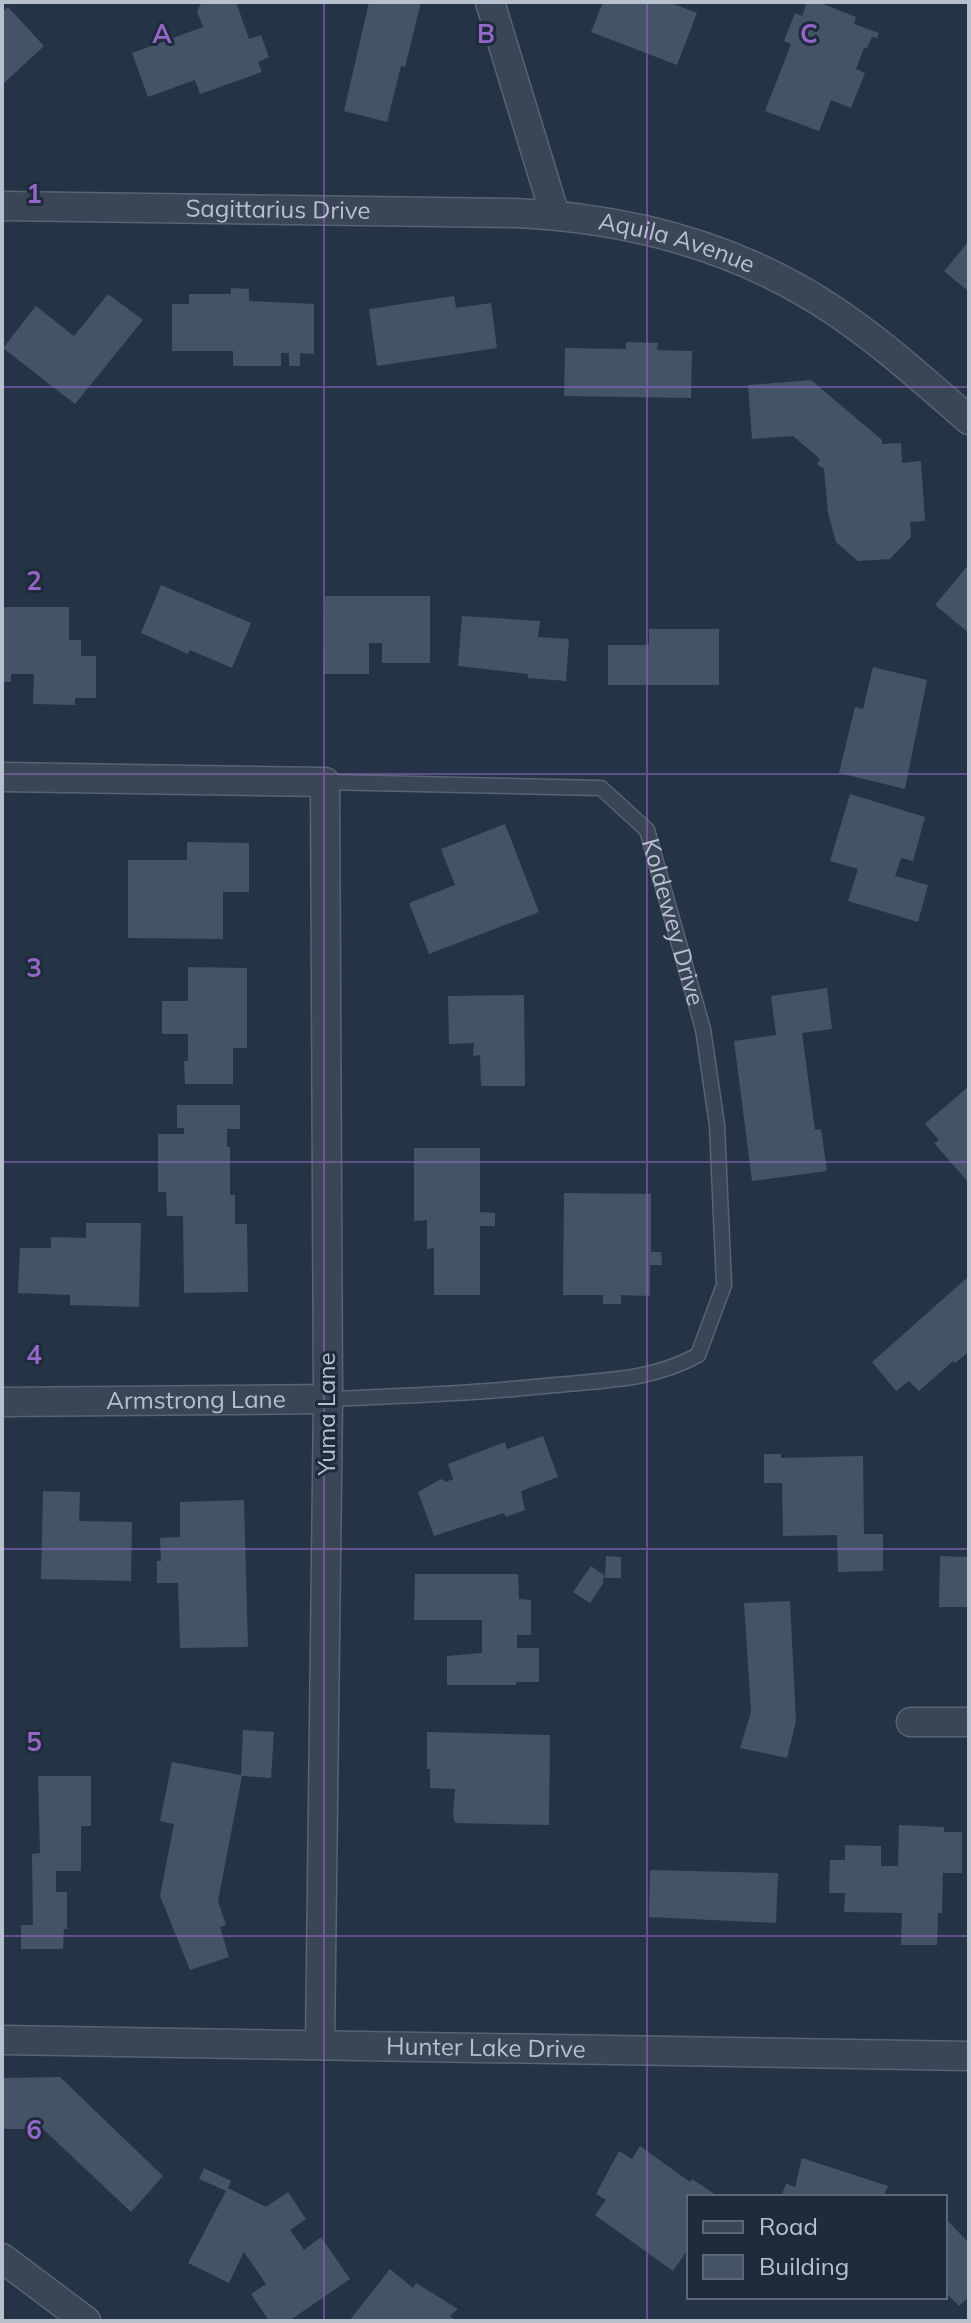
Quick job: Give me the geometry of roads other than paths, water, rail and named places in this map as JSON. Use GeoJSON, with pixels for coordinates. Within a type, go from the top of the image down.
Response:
{"type":"FeatureCollection","features":[{"type":"Feature","properties":{"kind":"street"},"geometry":{"type":"LineString","coordinates":[[490,2],[555,215]]}},
{"type":"Feature","properties":{"kind":"street","name":"Sagittarius Drive"},"geometry":{"type":"LineString","coordinates":[[2,206],[555,215]]}},
{"type":"Feature","properties":{"kind":"street","name":"Aquila Avenue"},"geometry":{"type":"LineString","coordinates":[[555,215],[631,225],[700,244],[770,273],[827,305],[883,346],[969,420]]}},
{"type":"Feature","properties":{"kind":"street","name":"Koldewey Drive"},"geometry":{"type":"LineString","coordinates":[[2,777],[325,782]]}},
{"type":"Feature","properties":{"kind":"street","name":"Yuma Lane"},"geometry":{"type":"LineString","coordinates":[[320,2045],[328,1399],[325,782]]}},
{"type":"Feature","properties":{"kind":"street","name":"Armstrong Lane"},"geometry":{"type":"LineString","coordinates":[[2,1402],[328,1399]]}},
{"type":"Feature","properties":{"kind":"street"},"geometry":{"type":"LineString","coordinates":[[911,1722],[969,1722]]}},
{"type":"Feature","properties":{"kind":"street","name":"Hunter Lake Drive"},"geometry":{"type":"LineString","coordinates":[[2,2040],[969,2056]]}},
{"type":"Feature","properties":{"kind":"street"},"geometry":{"type":"LineString","coordinates":[[2,2258],[86,2321]]}},
{"type":"Feature","properties":{"kind":"lane","name":"Koldewey Drive"},"geometry":{"type":"LineString","coordinates":[[325,782],[601,788],[647,830],[703,1029],[717,1125],[724,1285],[698,1355],[673,1369],[629,1378]]}},
{"type":"Feature","properties":{"kind":"lane","name":"Armstrong Lane"},"geometry":{"type":"LineString","coordinates":[[328,1399],[464,1394],[629,1378]]}}]}
